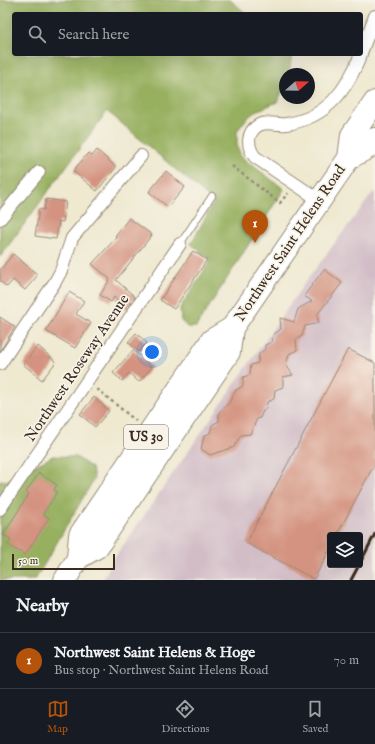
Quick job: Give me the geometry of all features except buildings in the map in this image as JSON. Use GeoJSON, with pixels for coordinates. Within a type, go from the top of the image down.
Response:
{"type":"FeatureCollection","features":[{"type":"Feature","properties":{"kind":"highway","name":"Northwest Saint Helens Road"},"geometry":{"type":"LineString","coordinates":[[349,158],[352,135],[375,102]]}},
{"type":"Feature","properties":{"kind":"highway","name":"Northwest Saint Helens Road"},"geometry":{"type":"LineString","coordinates":[[65,580],[78,558],[80,535],[212,340],[232,328],[349,158],[369,147],[375,139]]}},
{"type":"Feature","properties":{"kind":"highway","name":"Northwest Saint Helens Road"},"geometry":{"type":"LineString","coordinates":[[78,558],[97,547],[221,364],[229,352],[232,328]]}},
{"type":"Feature","properties":{"kind":"street"},"geometry":{"type":"LineString","coordinates":[[363,49],[375,16]]}},
{"type":"Feature","properties":{"kind":"street"},"geometry":{"type":"LineString","coordinates":[[319,200],[255,157],[248,143],[251,132],[258,125],[265,123],[286,124],[314,116],[329,106],[341,93],[360,56]]}},
{"type":"Feature","properties":{"kind":"street"},"geometry":{"type":"LineString","coordinates":[[0,364],[55,282],[61,271],[72,238],[141,156]]}},
{"type":"Feature","properties":{"kind":"street"},"geometry":{"type":"LineString","coordinates":[[0,219],[39,172]]}},
{"type":"Feature","properties":{"kind":"street","name":"Northwest Roseway Avenue"},"geometry":{"type":"LineString","coordinates":[[0,510],[180,244]]}},
{"type":"Feature","properties":{"kind":"lane"},"geometry":{"type":"LineString","coordinates":[[180,244],[212,196]]}},
{"type":"Feature","properties":{"kind":"path"},"geometry":{"type":"LineString","coordinates":[[232,166],[280,203],[295,183]]}},
{"type":"Feature","properties":{"kind":"path"},"geometry":{"type":"LineString","coordinates":[[88,381],[136,421],[142,412],[156,422]]}},
{"type":"Feature","properties":{"kind":"shaded area"},"geometry":{"type":"Polygon","coordinates":[[[375,190],[375,580],[103,580],[113,560],[304,284],[375,190]]]}},
{"type":"Feature","properties":{"kind":"green space"},"geometry":{"type":"Polygon","coordinates":[[[0,0],[230,0],[245,12],[12,12],[12,56],[292,56],[290,68],[279,68],[279,98],[277,102],[256,111],[247,118],[237,131],[237,145],[241,157],[284,189],[196,327],[187,327],[181,321],[180,308],[211,260],[191,244],[214,202],[107,111],[0,257],[0,0]]]}},
{"type":"Feature","properties":{"kind":"green space"},"geometry":{"type":"Polygon","coordinates":[[[53,456],[76,457],[92,468],[94,479],[35,580],[0,580],[0,480],[6,481],[53,456]]]}},
{"type":"Feature","properties":{"kind":"railway"},"geometry":{"type":"LineString","coordinates":[[363,557],[375,534]]}},
{"type":"Feature","properties":{"kind":"railway"},"geometry":{"type":"LineString","coordinates":[[351,580],[357,568]]}},
{"type":"Feature","properties":{"kind":"place","name":"Northwest Saint Helens & Hoge"},"geometry":{"type":"Point","coordinates":[255,243]}}]}
